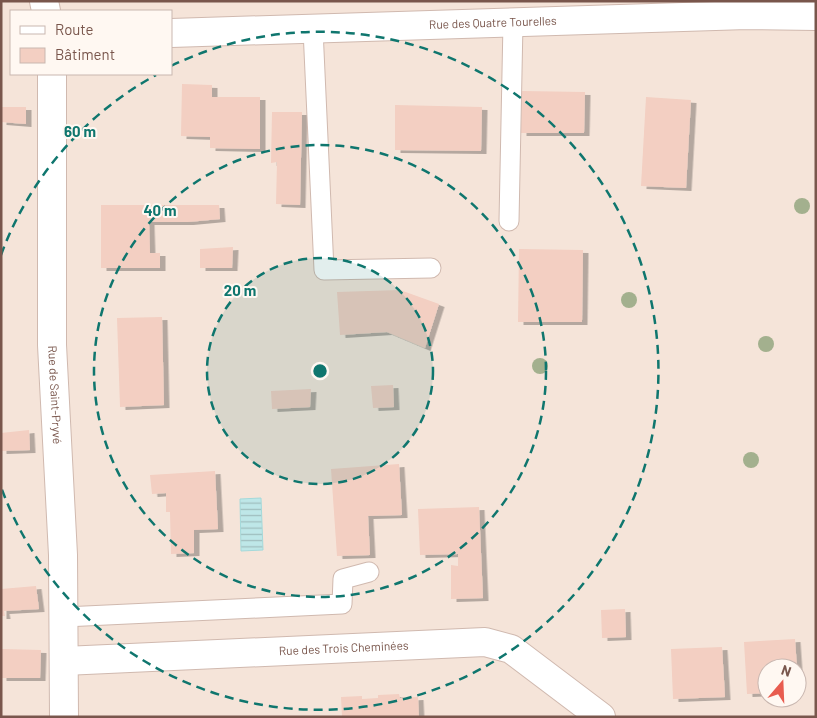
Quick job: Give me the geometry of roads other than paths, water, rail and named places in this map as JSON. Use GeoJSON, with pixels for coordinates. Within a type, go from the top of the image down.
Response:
{"type":"FeatureCollection","features":[{"type":"Feature","properties":{"kind":"street","name":"Rue des Quatre Tourelles"},"geometry":{"type":"LineString","coordinates":[[172,34],[747,15],[816,16]]}},
{"type":"Feature","properties":{"kind":"street","name":"Rue de Saint-Pryvé"},"geometry":{"type":"LineString","coordinates":[[52,75],[52,345],[63,555],[64,717]]}},
{"type":"Feature","properties":{"kind":"street","name":"Rue des Trois Cheminées"},"geometry":{"type":"LineString","coordinates":[[64,661],[485,642],[511,649],[601,717]]}},
{"type":"Feature","properties":{"kind":"lane"},"geometry":{"type":"LineString","coordinates":[[509,221],[513,23]]}},
{"type":"Feature","properties":{"kind":"lane"},"geometry":{"type":"LineString","coordinates":[[313,29],[324,270],[432,268]]}},
{"type":"Feature","properties":{"kind":"lane"},"geometry":{"type":"LineString","coordinates":[[64,616],[342,604],[343,579],[370,572]]}},
{"type":"Feature","properties":{"kind":"water"},"geometry":{"type":"Polygon","coordinates":[[[261,498],[263,550],[241,551],[240,499],[261,498]]]}}]}
